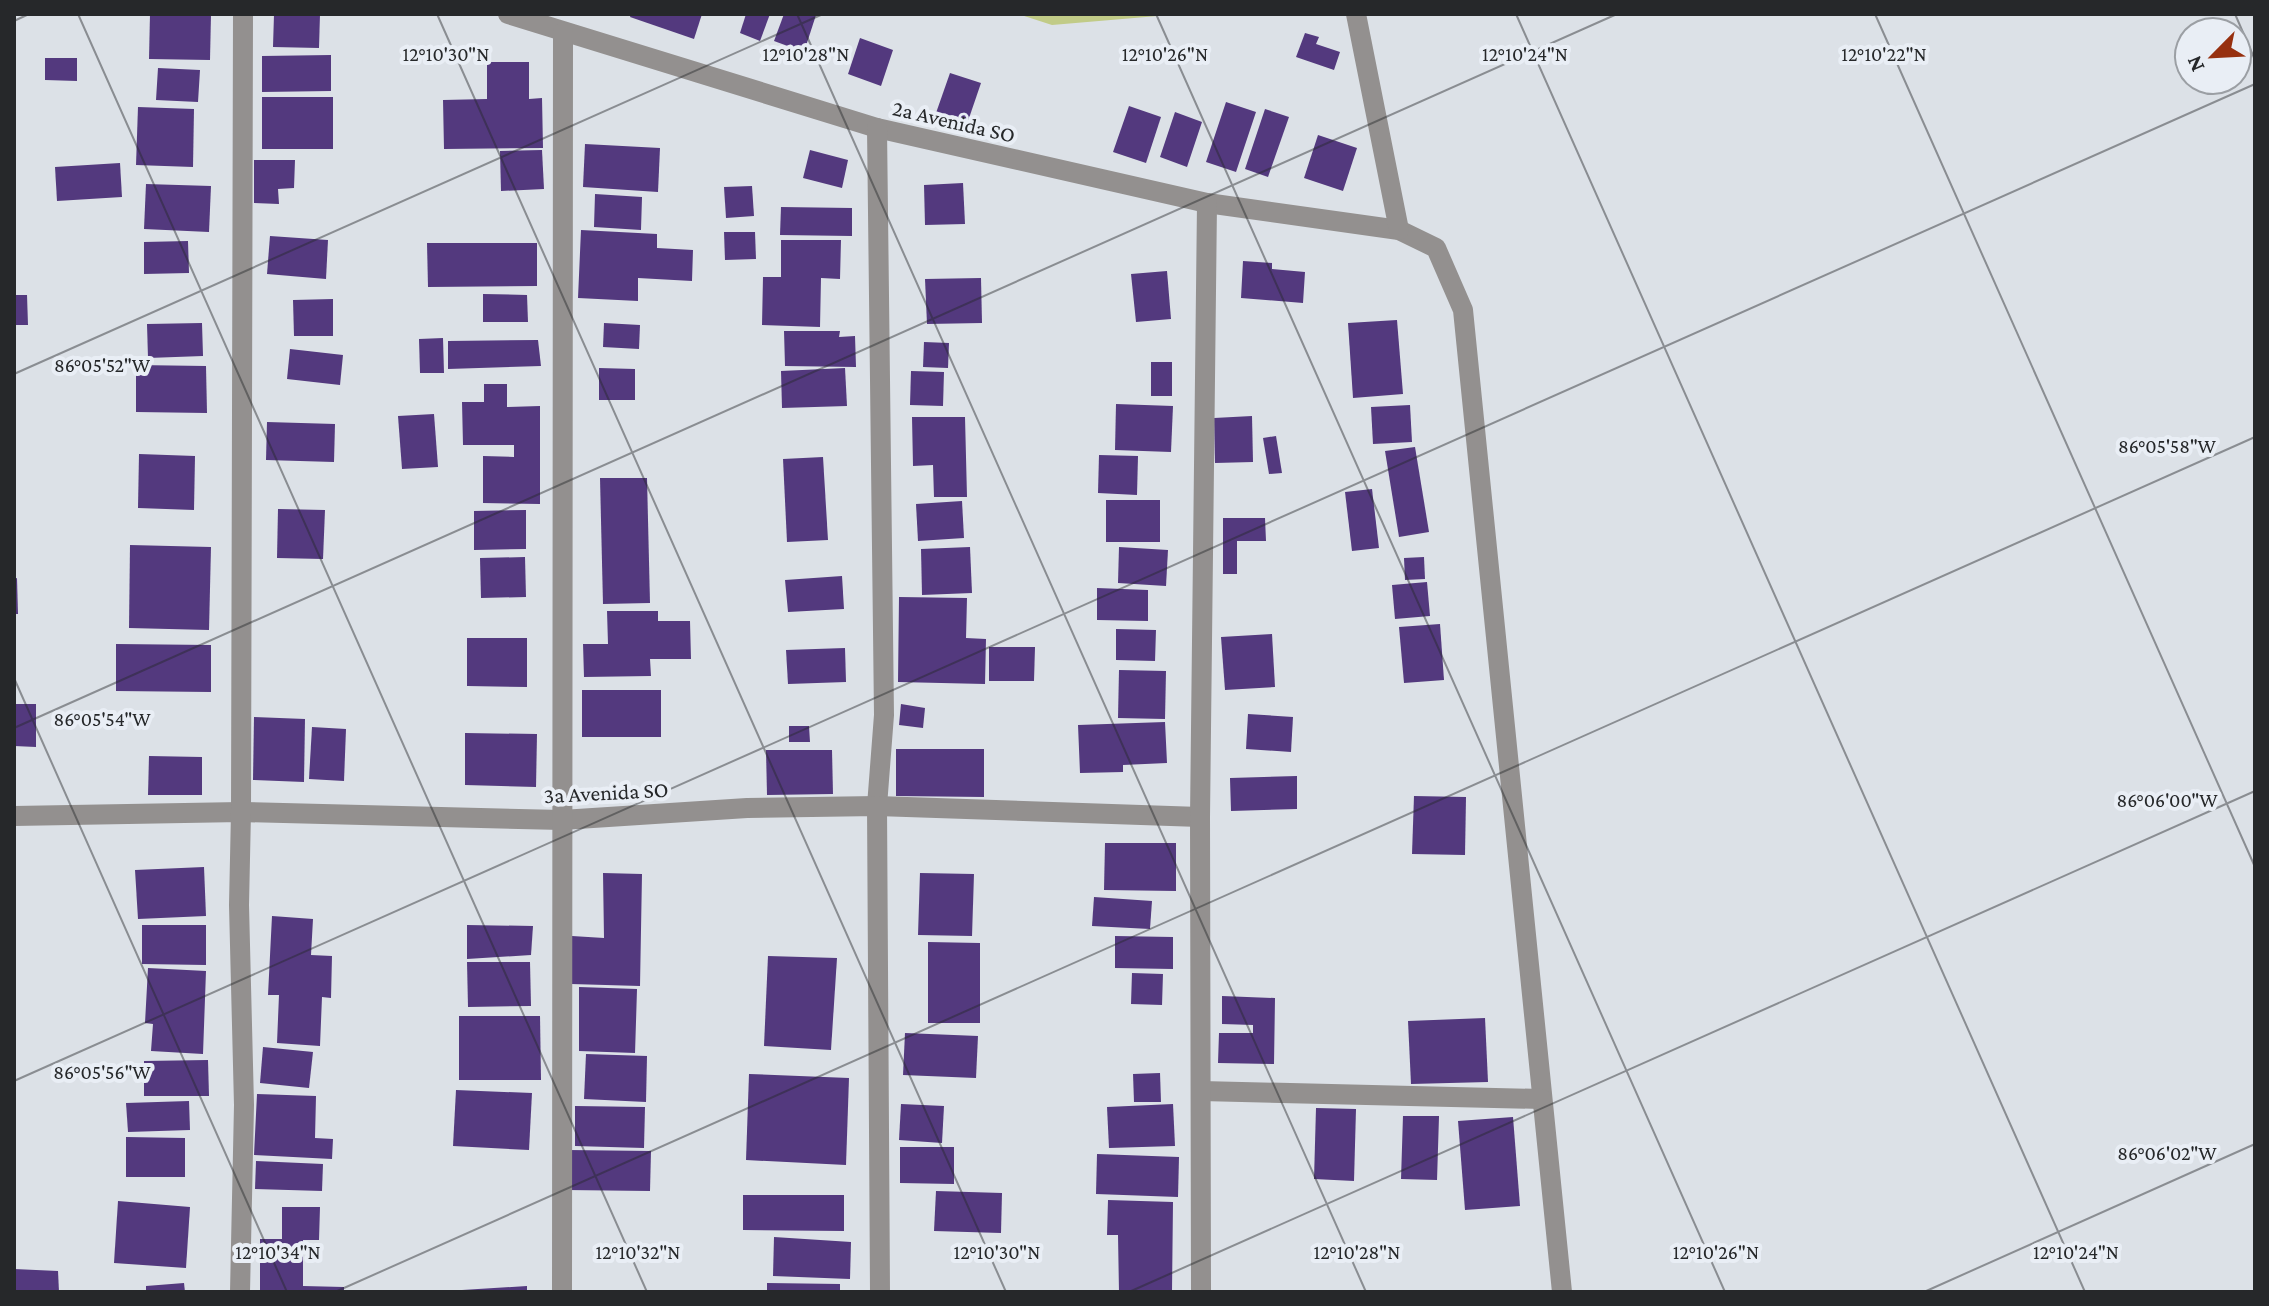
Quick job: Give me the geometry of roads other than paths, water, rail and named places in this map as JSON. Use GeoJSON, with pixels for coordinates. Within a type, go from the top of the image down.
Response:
{"type":"FeatureCollection","features":[{"type":"Feature","properties":{"kind":"street"},"geometry":{"type":"LineString","coordinates":[[240,1292],[244,1105],[239,905],[243,14]]}},
{"type":"Feature","properties":{"kind":"street","name":"2a Avenida SO"},"geometry":{"type":"LineString","coordinates":[[508,14],[877,128],[1207,203],[1399,230],[1436,248],[1463,310],[1562,1292]]}},
{"type":"Feature","properties":{"kind":"street"},"geometry":{"type":"LineString","coordinates":[[1356,14],[1399,230]]}},
{"type":"Feature","properties":{"kind":"street"},"geometry":{"type":"LineString","coordinates":[[562,1292],[563,32]]}},
{"type":"Feature","properties":{"kind":"street"},"geometry":{"type":"LineString","coordinates":[[877,128],[884,715],[877,806],[880,1292]]}},
{"type":"Feature","properties":{"kind":"street"},"geometry":{"type":"LineString","coordinates":[[1201,1292],[1200,817],[1207,203]]}},
{"type":"Feature","properties":{"kind":"street","name":"3a Avenida SO"},"geometry":{"type":"LineString","coordinates":[[14,816],[241,812],[562,820],[747,808],[877,806],[1200,817]]}},
{"type":"Feature","properties":{"kind":"street"},"geometry":{"type":"LineString","coordinates":[[1201,1091],[1541,1099]]}}]}
